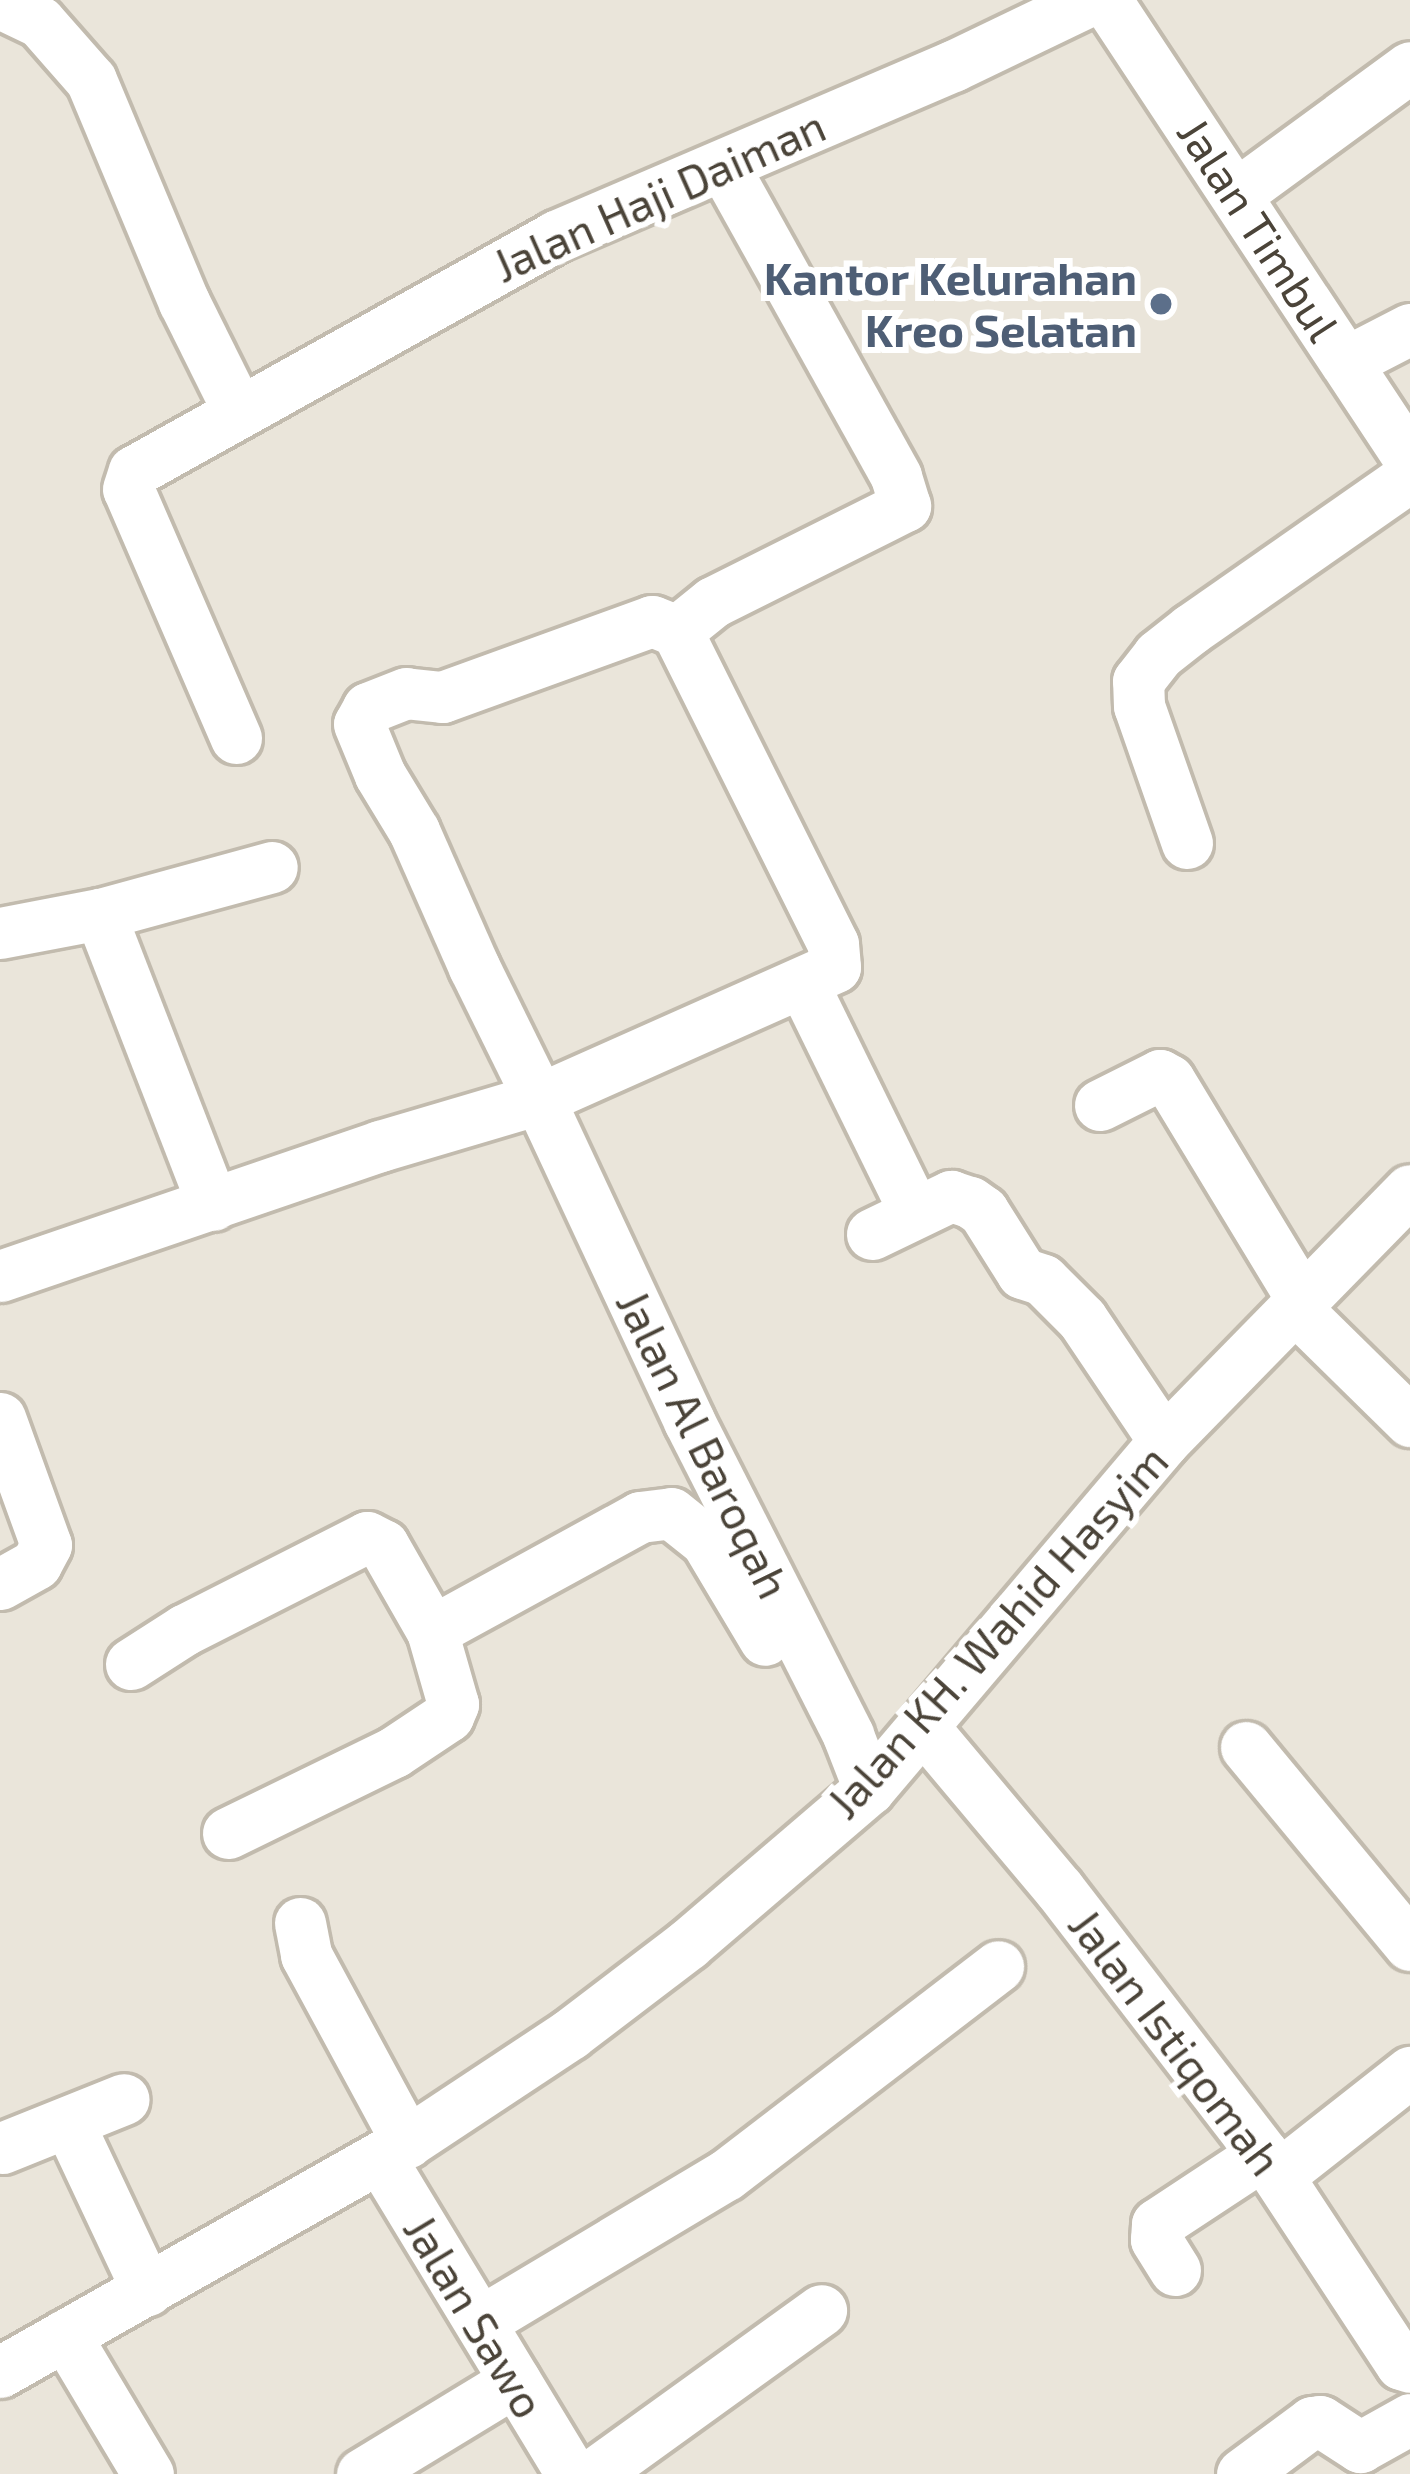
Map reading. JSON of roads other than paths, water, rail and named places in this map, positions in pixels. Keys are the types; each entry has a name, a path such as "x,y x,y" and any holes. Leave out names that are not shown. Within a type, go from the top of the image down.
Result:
{"street":[{"name":"Jalan Haji Daiman","path":"236,738 128,489 141,465 556,236 724,167 1090,0"},
{"name":"Jalan Timbul","path":"1106,0 1238,193 1410,460"},
{"path":"0,4 40,22 91,80 184,302 238,409"},
{"path":"1238,193 1410,67"},
{"path":"0,1276 380,1146 539,1099 835,967 833,944 677,631 713,602 899,514 906,496 724,167"},
{"path":"1346,362 1410,329"},
{"path":"1187,844 1139,706 1138,682 1158,655 1191,629 1410,476"},
{"name":"Jalan Al Baroqah","path":"677,631 652,621 442,698 406,693 368,708 359,724 863,1793"},
{"path":"0,932 100,914 272,867"},
{"path":"100,914 213,1205"},
{"path":"803,984 893,1222 951,1196 983,1211 1022,1274 1043,1280 1082,1318 1164,1442"},
{"path":"1100,1105 1148,1079 1160,1075 1169,1080 1297,1303 1410,1421"},
{"name":"Jalan KH. Wahid Hasyim","path":"0,2372 393,2150 571,2034 672,1957 863,1793 1164,1442 1410,1190"},
{"path":"0,1418 46,1545 36,1564 0,1584"},
{"path":"432,1631 640,1517 671,1513 706,1541 863,1793"},
{"path":"131,1664 184,1630 367,1537 383,1544 432,1631 453,1704 448,1716 394,1752 229,1832"},
{"name":"Jalan Istiqomah","path":"923,1727 1059,1888 1271,2165 1401,2365 1410,2367"},
{"path":"1246,1747 1410,1945"},
{"name":"Jalan Sawo","path":"300,1923 306,1955 393,2150 480,2323 575,2473"},
{"path":"480,2323 725,2175 998,1966"},
{"path":"1175,2270 1156,2239 1156,2224 1271,2165 1410,2072"},
{"path":"2,2149 124,2099"},
{"path":"68,2122 146,2290"},
{"path":"575,2473 821,2310"},
{"path":"65,2335 148,2474"},
{"path":"362,2474 515,2381"},
{"path":"1242,2474 1312,2422 1320,2421 1360,2446 1410,2419"}],"place":[{"name":"Kantor Kelurahan Kreo Selatan","path":"1161,304"}]}
